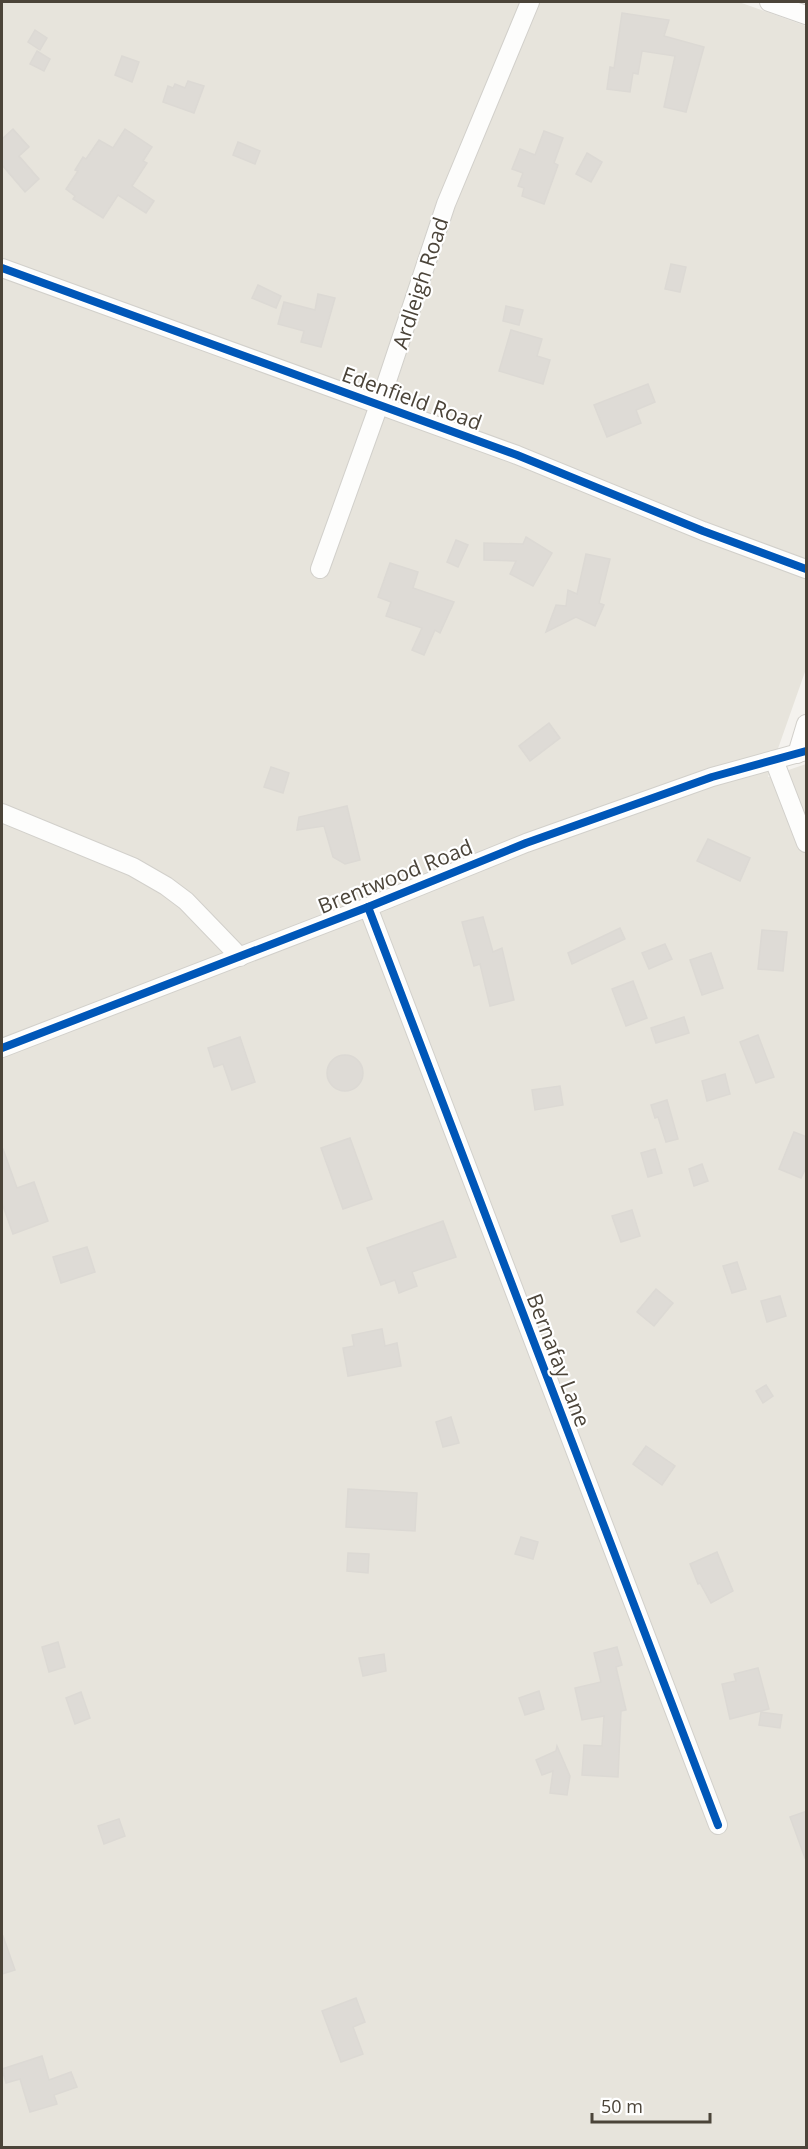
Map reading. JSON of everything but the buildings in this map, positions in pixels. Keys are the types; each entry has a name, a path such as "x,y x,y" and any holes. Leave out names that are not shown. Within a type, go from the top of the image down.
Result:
{"street":[{"name":"Ardleigh Road","path":"320,568 379,405 446,204 530,2"},
{"path":"769,2 807,15"},
{"name":"Edenfield Road","path":"2,268 517,455 702,531 807,569"},
{"path":"802,753 807,724"},
{"name":"Brentwood Road","path":"2,1048 368,907 526,843 712,777 802,753"},
{"path":"774,760 807,843"},
{"path":"2,813 133,867 166,886 186,901 240,957"},
{"name":"Bernafay Lane","path":"368,907 718,1825"}],"shaded area":[{"path":"2,2 739,2 806,26 806,669 768,777 806,764 806,2147 2,2148"}],"cycle path":[{"path":"2,268 517,455 703,531 806,569"},
{"path":"2,1048 368,907 526,843 712,777 806,751"},
{"path":"368,907 718,1825"}]}
